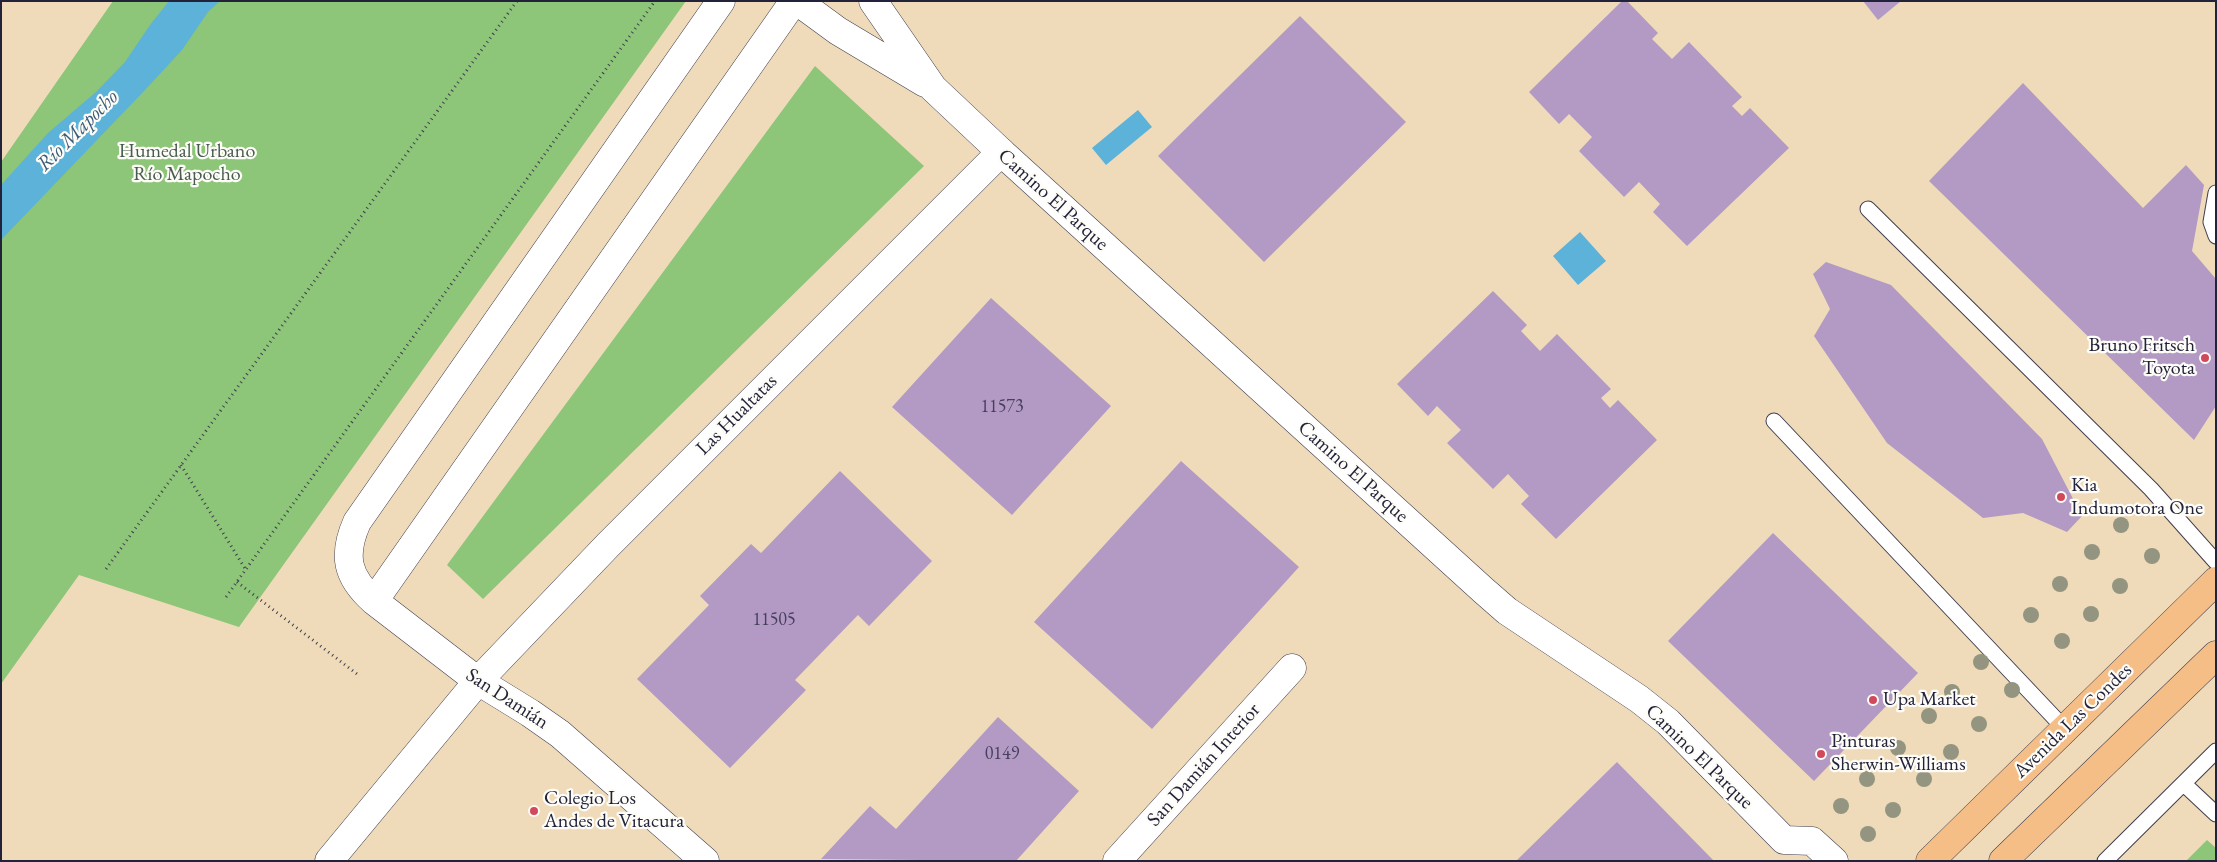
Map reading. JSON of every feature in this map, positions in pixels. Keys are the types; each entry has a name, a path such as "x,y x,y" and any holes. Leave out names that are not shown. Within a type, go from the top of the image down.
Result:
{"main road":[{"name":"Avenida Las Condes","path":"1930,861 2216,581"},
{"path":"2003,861 2216,654"}],"street":[{"name":"San Damián","path":"705,861 560,734 530,712 478,681 374,601 361,589 351,574 348,556 350,538 357,522 721,1"},
{"name":"Camino El Parque","path":"795,1 838,31 933,88"},
{"path":"374,601 795,1"},
{"name":"Camino El Parque","path":"873,1 933,88 1483,590 1507,611 1639,700 1668,722 1784,851 1812,841 1834,861"},
{"name":"Las Hualtatas","path":"329,861 478,681 671,482 1001,152"},
{"name":"San Damián Interior","path":"1117,861 1292,668"}],"lane":[{"path":"2216,193 2211,222 2216,236"},
{"path":"1868,209 2150,489 2216,562"},
{"path":"1774,421 2065,729"},
{"path":"2105,861 2216,751"},
{"path":"2184,784 2216,814"}],"path":[{"path":"106,568 517,1"},
{"path":"226,597 655,1"},
{"path":"181,465 246,570"},
{"path":"237,582 357,674"}],"green space":[{"name":"Humedal Urbano Río Mapocho","path":"113,1 686,1 239,627 79,575 1,684 1,162"},
{"path":"815,66 924,166 483,599 447,565"},
{"path":"2207,840 2216,848 2216,861 2186,861"}],"water":[{"name":"Río Mapocho","path":"169,1 220,1 208,12 182,50 1,240 1,185 48,133 96,92 125,62"},
{"path":"1138,110 1152,127 1106,165 1092,148"},
{"path":"1580,232 1606,261 1578,285 1553,256"}],"building":[{"path":"1622,1 1627,1 1658,33 1652,39 1672,59 1689,42 1742,97 1732,106 1742,116 1750,108 1789,148 1687,246 1653,212 1660,204 1639,182 1624,197 1579,151 1592,137 1569,114 1559,124 1529,92"},
{"path":"1863,1 1901,1 1878,20"},
{"path":"1300,16 1406,122 1264,262 1158,156"},
{"path":"2023,83 2143,208 2186,165 2204,185 2192,251 2216,279 2216,406 2194,440 1929,181"},
{"path":"1826,262 1891,285 2042,439 2082,516 2067,532 2023,513 1983,518 1887,443 1814,336 1830,309 1813,274"},
{"path":"1493,291 1527,325 1521,331 1540,351 1557,334 1611,389 1601,398 1610,408 1618,400 1657,440 1556,539 1521,504 1529,496 1508,474 1493,489 1447,443 1461,430 1437,406 1428,416 1397,384"},
{"path":"991,298 1111,406 1012,515 892,407"},
{"path":"1181,461 1299,567 1152,729 1034,622"},
{"path":"840,471 932,561 869,626 858,615 795,680 806,690 730,768 637,679 709,605 700,596 751,544 761,553"},
{"path":"1773,533 1918,673 1814,781 1668,641"},
{"path":"998,717 1079,791 1016,861 821,859 870,806 896,829"},
{"path":"1617,762 1714,861 1516,861"}],"place":[{"name":"Bruno Fritsch Toyota","path":"2205,358"},
{"name":"Kia Indumotora One","path":"2061,497"},
{"name":"Upa Market","path":"1873,700"},
{"name":"Pinturas Sherwin-Williams","path":"1821,754"},
{"name":"Colegio Los Andes de Vitacura","path":"534,811"}]}
